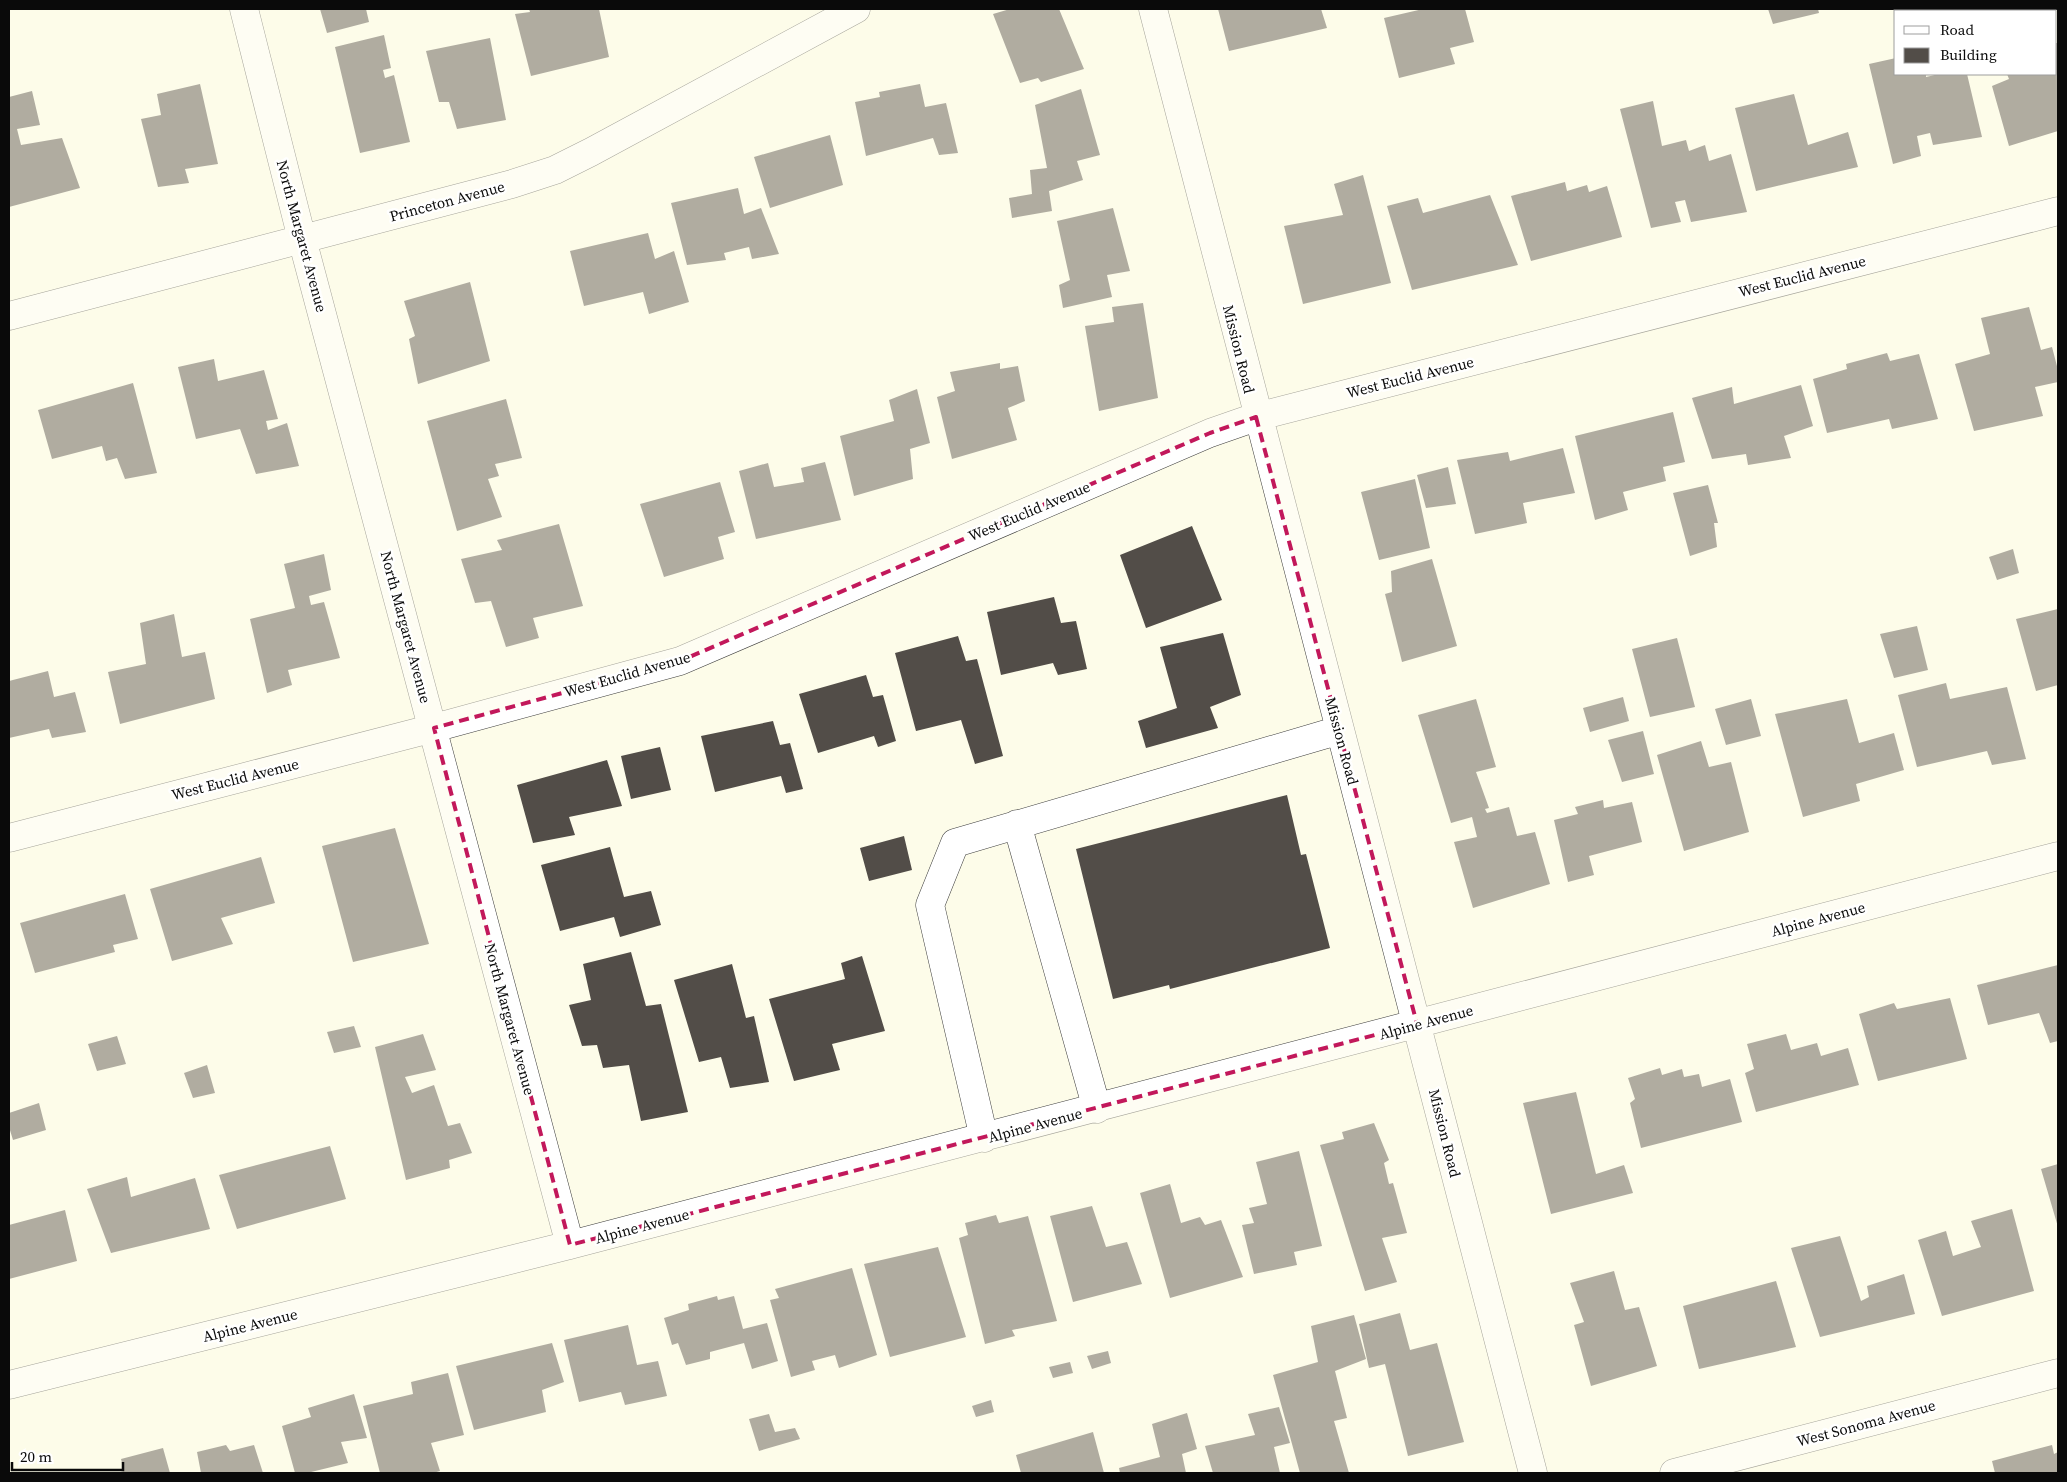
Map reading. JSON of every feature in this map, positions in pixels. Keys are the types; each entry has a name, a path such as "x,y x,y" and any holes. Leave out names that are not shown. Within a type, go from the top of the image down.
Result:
{"street":[{"name":"North Margaret Avenue","path":"244,9 302,239 434,728 570,1245"},
{"name":"Princeton Avenue","path":"9,316 512,184 555,170 856,9"},
{"name":"Mission Road","path":"1153,9 1256,417 1340,730 1533,1473"},
{"name":"West Euclid Avenue","path":"9,838 434,728 680,661 1210,433 1256,417 2058,211"},
{"path":"984,1138 930,905 955,843 1340,730"},
{"path":"1017,824 1097,1109"},
{"name":"Alpine Avenue","path":"9,1385 570,1245 1097,1109 2058,856"},
{"name":"West Sonoma Avenue","path":"1674,1473 2058,1372"}],"highlighted area":[{"path":"1256,417 1417,1024 570,1245 434,728 680,661 1210,433"}],"building":[{"path":"320,9 366,9 369,22 327,33"},
{"path":"529,9 599,9 609,57 531,76 515,14 530,12"},
{"path":"1010,9 1059,9 1084,69 1041,82 1038,78 1020,83 993,14"},
{"path":"1218,9 1321,9 1327,28 1229,51"},
{"path":"1423,9 1465,9 1474,42 1450,48 1455,64 1399,78 1384,18"},
{"path":"1768,9 1818,9 1819,13 1773,24"},
{"path":"2013,9 2014,10 1969,10"},
{"path":"384,35 391,68 383,70 385,78 394,75 410,142 360,153 335,47"},
{"path":"490,38 506,120 457,129 449,102 439,102 426,51"},
{"path":"2058,43 2058,131 2009,146 1992,86 2009,79 2007,75 2057,75"},
{"path":"1894,58 1894,75 1926,75 1926,77 1935,75 1967,75 1982,137 1933,145 1930,133 1917,136 1921,156 1893,164 1869,64"},
{"path":"200,84 218,164 185,169 189,183 158,187 141,119 161,115 157,94"},
{"path":"920,84 925,107 946,103 958,153 939,155 933,138 866,156 855,102 880,97 879,92"},
{"path":"1081,89 1100,155 1077,161 1083,180 1049,191 1052,211 1012,218 1009,198 1032,194 1030,170 1047,168 1035,105"},
{"path":"32,91 40,125 17,129 21,145 62,138 80,188 9,207 9,97"},
{"path":"1794,94 1808,145 1848,132 1858,167 1756,191 1735,108"},
{"path":"1653,101 1662,146 1686,140 1689,151 1705,145 1709,161 1731,154 1747,212 1691,222 1685,200 1675,202 1681,222 1651,228 1620,109"},
{"path":"830,135 843,185 770,208 754,157"},
{"path":"1363,175 1391,283 1303,304 1284,226 1343,215 1334,184"},
{"path":"1565,182 1567,191 1587,185 1589,192 1607,186 1622,237 1531,261 1511,196"},
{"path":"738,188 744,214 761,208 779,254 752,259 749,247 724,253 726,260 687,265 671,203"},
{"path":"1490,195 1518,265 1412,290 1387,206 1418,198 1423,213"},
{"path":"1113,208 1130,271 1107,275 1112,297 1063,308 1059,285 1070,280 1057,221"},
{"path":"648,233 655,259 674,251 689,302 649,314 643,292 584,306 570,251"},
{"path":"470,282 490,361 418,384 409,339 415,336 404,301"},
{"path":"1143,303 1158,398 1099,411 1085,326 1114,322 1112,307"},
{"path":"2029,307 2041,350 2052,347 2058,370 2058,382 2035,387 2043,416 1974,431 1955,364 1990,354 1981,318"},
{"path":"1887,353 1890,361 1919,354 1938,419 1892,429 1889,419 1827,433 1813,379 1847,369 1846,364"},
{"path":"214,359 218,381 264,370 278,419 266,421 268,430 287,423 299,466 256,474 240,429 196,439 178,367"},
{"path":"1000,363 1000,369 1018,366 1025,401 1008,408 1017,440 952,459 937,397 955,391 950,372"},
{"path":"133,383 157,473 125,479 117,458 106,461 102,446 52,459 38,410"},
{"path":"1801,385 1813,426 1784,436 1791,458 1748,465 1746,454 1712,459 1692,398 1732,387 1734,404"},
{"path":"917,389 930,443 910,449 913,479 854,496 840,436 894,421 889,400"},
{"path":"506,399 522,458 495,464 499,476 488,479 502,517 457,531 427,421"},
{"path":"1673,412 1685,462 1663,467 1666,481 1623,492 1628,510 1595,520 1575,436"},
{"path":"1563,448 1575,493 1523,503 1527,523 1475,534 1457,460 1508,452 1510,461"},
{"path":"825,462 841,520 756,539 739,471 768,463 774,487 804,482 801,468"},
{"path":"1448,467 1456,504 1426,508 1417,475"},
{"path":"1415,479 1430,548 1379,560 1361,492"},
{"path":"720,482 735,532 718,537 724,559 664,577 640,504"},
{"path":"1708,485 1718,523 1714,523 1717,547 1690,556 1673,493"},
{"path":"559,524 583,606 533,618 539,638 506,647 491,601 475,603 461,559 502,550 497,540"},
{"path":"1192,526 1222,600 1146,628 1120,555"},
{"path":"2013,549 2019,573 1997,580 1989,557"},
{"path":"324,554 331,590 309,596 311,605 324,602 340,658 288,670 292,685 267,693 250,619 295,608 284,564"},
{"path":"1432,559 1457,646 1402,662 1385,594 1392,592 1391,571"},
{"path":"1054,597 1061,623 1076,621 1087,669 1058,675 1053,663 1001,675 987,612"},
{"path":"2058,609 2058,685 2036,691 2016,619"},
{"path":"174,614 182,657 205,652 215,699 120,724 108,672 146,664 140,623"},
{"path":"1917,626 1928,670 1894,678 1880,634"},
{"path":"1223,633 1241,695 1210,707 1218,728 1146,748 1138,721 1177,708 1160,647"},
{"path":"958,636 966,661 977,659 1003,756 975,764 961,720 916,731 895,653"},
{"path":"1677,638 1695,707 1650,717 1632,649"},
{"path":"48,671 54,697 75,692 86,732 52,738 49,729 9,738 9,681"},
{"path":"866,675 873,697 883,695 896,741 878,747 874,736 818,753 799,694"},
{"path":"1946,683 1950,699 2007,687 2026,759 1992,765 1987,751 1917,767 1898,695"},
{"path":"1623,697 1629,721 1590,732 1583,708"},
{"path":"1476,699 1496,767 1476,772 1489,808 1485,809 1487,813 1509,807 1517,836 1535,832 1550,884 1473,908 1454,842 1477,837 1472,817 1451,823 1418,715"},
{"path":"1751,699 1761,736 1726,745 1715,709"},
{"path":"1847,699 1859,743 1894,733 1904,770 1856,784 1860,801 1803,817 1775,714"},
{"path":"773,721 780,745 790,743 803,789 786,793 781,776 715,792 701,736"},
{"path":"1643,731 1654,774 1622,782 1608,740"},
{"path":"1701,741 1709,767 1731,762 1749,832 1684,851 1657,755"},
{"path":"660,747 671,790 631,799 621,756"},
{"path":"607,760 622,806 569,817 575,835 533,843 517,785"},
{"path":"1287,795 1301,855 1306,854 1330,948 1170,989 1169,985 1113,999 1076,849"},
{"path":"1603,800 1604,808 1632,802 1642,842 1589,856 1594,875 1568,882 1554,820 1578,814 1575,807"},
{"path":"395,828 429,944 353,962 322,846"},
{"path":"904,836 912,870 869,881 860,848"},
{"path":"610,847 624,897 651,891 661,925 620,937 614,917 560,931 541,865"},
{"path":"261,857 275,903 221,918 233,944 172,961 150,889"},
{"path":"125,894 138,939 113,945 115,952 35,973 20,923"},
{"path":"631,952 646,1006 661,1004 688,1112 641,1121 629,1065 603,1068 597,1045 582,1046 569,1005 591,1000 583,964"},
{"path":"862,956 885,1031 832,1044 840,1070 794,1081 769,999 845,979 841,963"},
{"path":"732,964 746,1018 754,1016 769,1082 730,1088 721,1057 699,1062 674,980"},
{"path":"2058,965 2058,1041 2050,1043 2039,1013 1988,1025 1977,985"},
{"path":"1950,998 1967,1059 1878,1081 1859,1014 1894,1003 1897,1009"},
{"path":"354,1026 361,1047 334,1053 327,1032"},
{"path":"423,1034 436,1070 405,1077 412,1093 434,1085 448,1126 460,1123 472,1153 449,1160 450,1168 406,1180 375,1047"},
{"path":"1786,1034 1791,1050 1817,1043 1821,1056 1848,1048 1859,1085 1756,1112 1745,1073 1754,1069 1747,1044"},
{"path":"117,1036 126,1064 97,1071 88,1044"},
{"path":"207,1065 215,1093 193,1098 184,1073"},
{"path":"1660,1068 1662,1075 1682,1069 1684,1077 1699,1074 1702,1087 1730,1079 1742,1122 1641,1148 1630,1103 1635,1099 1628,1078"},
{"path":"1576,1092 1596,1174 1624,1165 1633,1193 1551,1214 1523,1103"},
{"path":"39,1103 46,1130 13,1140 9,1127 9,1113"},
{"path":"1374,1123 1389,1160 1384,1163 1389,1184 1393,1183 1407,1233 1382,1238 1397,1282 1365,1291 1320,1145 1344,1139 1342,1132"},
{"path":"330,1146 346,1199 237,1229 219,1175"},
{"path":"1299,1151 1322,1246 1294,1252 1297,1265 1254,1274 1242,1225 1254,1223 1249,1208 1267,1204 1256,1162"},
{"path":"2058,1164 2058,1227 2041,1169"},
{"path":"127,1177 131,1197 195,1178 210,1229 111,1253 87,1189"},
{"path":"1170,1184 1181,1223 1200,1217 1205,1225 1221,1220 1243,1277 1170,1298 1140,1193"},
{"path":"1092,1206 1106,1247 1127,1242 1142,1284 1073,1302 1050,1216"},
{"path":"2012,1209 2034,1291 1942,1316 1918,1240 1946,1231 1953,1256 1981,1247 1971,1221"},
{"path":"65,1210 77,1261 9,1279 9,1225"},
{"path":"996,1215 999,1223 1028,1216 1057,1321 1012,1330 1015,1336 985,1344 959,1238 968,1235 965,1223"},
{"path":"1840,1236 1861,1301 1869,1297 1867,1286 1904,1274 1915,1314 1820,1337 1791,1248"},
{"path":"938,1247 966,1337 890,1357 864,1264"},
{"path":"852,1268 877,1355 839,1368 835,1355 812,1361 815,1370 791,1377 770,1300 779,1298 775,1289"},
{"path":"1614,1271 1625,1310 1639,1307 1657,1366 1591,1386 1574,1325 1584,1322 1570,1283"},
{"path":"1776,1281 1796,1347 1699,1369 1683,1306"},
{"path":"717,1296 718,1300 734,1296 743,1329 767,1323 778,1361 752,1369 744,1343 710,1352 710,1359 686,1365 678,1343 672,1345 664,1318 689,1310 688,1304"},
{"path":"1400,1313 1410,1350 1437,1343 1464,1442 1408,1456 1385,1364 1369,1368 1359,1324"},
{"path":"1354,1315 1366,1359 1335,1371 1347,1418 1334,1421 1349,1473 1300,1473 1273,1375 1318,1362 1311,1326"},
{"path":"628,1325 637,1365 658,1361 667,1396 625,1405 621,1392 579,1402 564,1340"},
{"path":"552,1343 564,1382 542,1390 546,1412 474,1430 456,1366"},
{"path":"1108,1351 1111,1363 1092,1369 1087,1356"},
{"path":"1070,1362 1073,1373 1053,1378 1049,1367"},
{"path":"448,1373 464,1435 431,1443 440,1471 433,1473 380,1473 363,1406 413,1394 411,1382"},
{"path":"354,1394 367,1438 341,1442 348,1463 307,1473 295,1473 282,1426 311,1417 308,1408"},
{"path":"991,1400 994,1412 976,1417 972,1406"},
{"path":"1279,1407 1290,1443 1274,1447 1280,1473 1213,1473 1205,1446 1255,1435 1248,1414"},
{"path":"1187,1413 1197,1449 1182,1454 1186,1473 1120,1473 1119,1468 1160,1457 1152,1424"},
{"path":"769,1414 775,1432 795,1428 800,1439 759,1451 749,1419"},
{"path":"1093,1432 1104,1473 1021,1473 1016,1455"},
{"path":"226,1445 230,1451 254,1445 263,1473 201,1473 197,1452"},
{"path":"2052,1445 2054,1454 2058,1452 2058,1473 1995,1473 1992,1461"},
{"path":"163,1448 170,1473 117,1473 124,1471 121,1459"}]}
